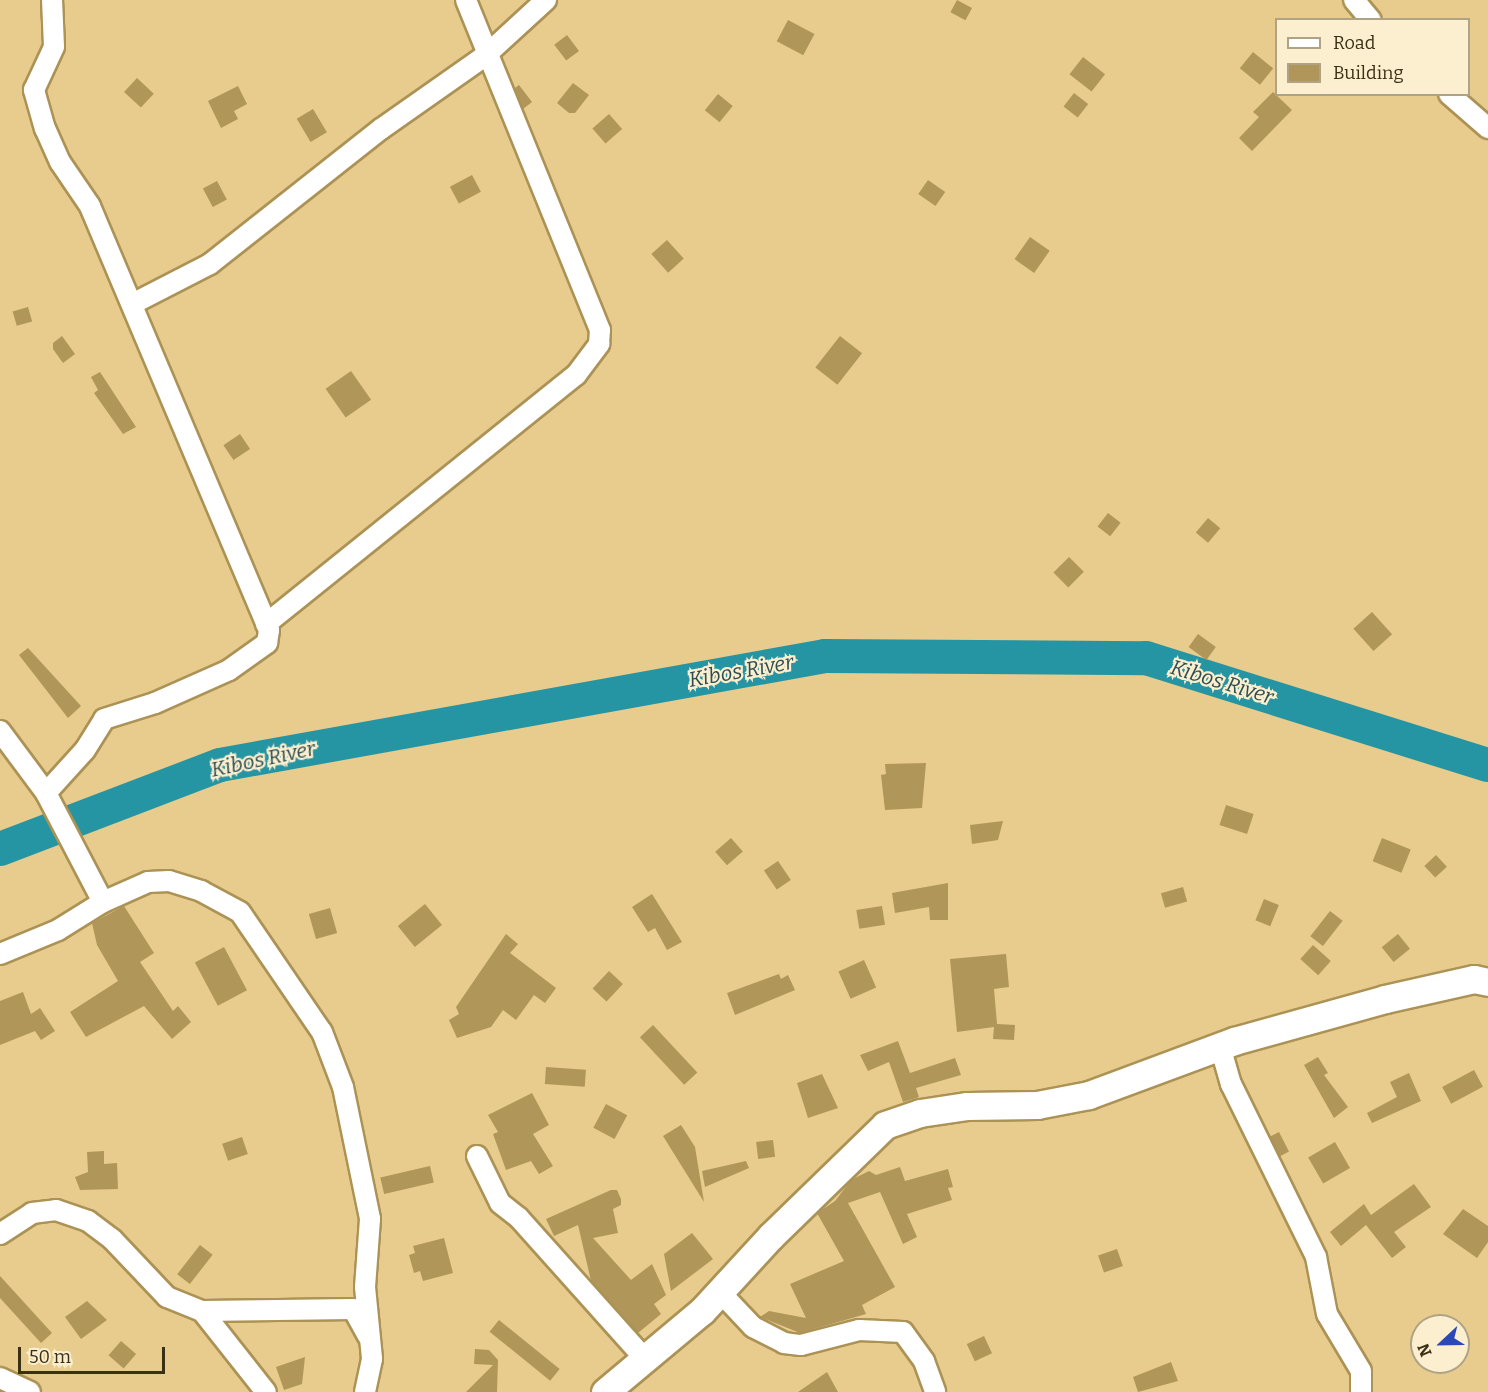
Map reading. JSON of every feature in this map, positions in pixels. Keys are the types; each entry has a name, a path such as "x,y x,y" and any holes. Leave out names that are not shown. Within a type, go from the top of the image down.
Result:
{"main road":[{"path":"605,1392 720,1292 885,1125 920,1113 967,1106 1037,1105 1089,1095 1220,1046 1385,999 1473,979 1487,984"}],"street":[{"path":"50,800 104,718 155,703 229,670 267,643 266,624 134,303 90,206 60,162 39,109 34,90 54,47 52,0"},
{"path":"266,624 576,375 599,344 600,330 485,56 466,0"},
{"path":"134,303 210,264 381,129 485,56 546,0"},
{"path":"1354,0 1369,18"},
{"path":"1451,96 1488,129"},
{"path":"0,731 50,800 92,876 103,902"},
{"path":"0,954 58,930 103,902 147,882 169,881 201,891 240,912 322,1032 343,1087 370,1219 365,1287 373,1343 365,1392"},
{"path":"1220,1046 1231,1084 1316,1257 1327,1314 1361,1371 1361,1392"},
{"path":"477,1156 500,1203 519,1218 645,1359"},
{"path":"0,1234 32,1213 56,1210 88,1221 112,1239 167,1297 202,1311 353,1309 373,1343"},
{"path":"720,1292 753,1327 784,1343 801,1346 859,1330 903,1332 924,1361 935,1392"},
{"path":"202,1311 266,1392"},
{"path":"0,1378 30,1392"}],"building":[{"path":"957,0 972,8 965,20 950,12"},
{"path":"788,20 814,34 803,55 777,41"},
{"path":"567,35 579,51 566,61 554,45"},
{"path":"1253,52 1273,68 1260,85 1240,68"},
{"path":"1083,57 1105,74 1092,92 1069,74"},
{"path":"137,78 154,94 141,108 124,92"},
{"path":"573,83 589,95 575,113 569,113 557,103"},
{"path":"519,85 532,102 523,109 515,88"},
{"path":"238,86 247,104 234,111 238,119 221,128 208,101"},
{"path":"1273,92 1292,110 1252,151 1239,138 1259,117 1253,112"},
{"path":"1074,93 1088,104 1078,117 1064,106"},
{"path":"718,94 733,106 720,122 705,110"},
{"path":"313,109 327,132 311,142 297,119"},
{"path":"609,114 622,129 606,144 592,128"},
{"path":"472,175 481,192 459,204 450,187"},
{"path":"928,180 945,192 935,206 918,194"},
{"path":"217,181 227,200 213,207 203,189"},
{"path":"1030,237 1050,251 1034,273 1015,259"},
{"path":"667,240 684,259 668,273 651,254"},
{"path":"28,307 32,321 17,326 13,311"},
{"path":"62,336 75,354 63,363 53,349 53,343"},
{"path":"840,336 862,353 837,385 815,368"},
{"path":"351,371 371,400 346,417 326,389"},
{"path":"100,372 136,427 123,434 94,393 98,390 91,377"},
{"path":"240,434 250,449 233,460 223,445"},
{"path":"1108,513 1121,523 1110,536 1098,526"},
{"path":"1208,518 1220,528 1208,543 1196,533"},
{"path":"1069,557 1084,572 1068,587 1053,573"},
{"path":"1372,612 1392,634 1373,651 1353,629"},
{"path":"1198,634 1216,647 1206,660 1189,647"},
{"path":"28,648 81,706 68,718 19,655"},
{"path":"926,763 922,808 885,810 881,775 886,774 885,764"},
{"path":"1226,805 1254,814 1247,834 1220,825"},
{"path":"1003,821 998,840 972,844 970,825"},
{"path":"731,838 743,852 727,865 715,852"},
{"path":"1382,838 1411,850 1401,873 1373,861"},
{"path":"1436,855 1447,867 1435,878 1424,866"},
{"path":"778,861 791,880 777,890 764,871"},
{"path":"948,883 948,920 930,920 929,907 895,913 892,893"},
{"path":"1183,887 1187,901 1165,908 1161,893"},
{"path":"652,894 682,942 667,950 655,928 648,932 632,907"},
{"path":"1264,899 1279,905 1270,926 1255,920"},
{"path":"425,904 442,925 415,947 398,926"},
{"path":"124,906 154,953 140,962 173,1011 178,1006 191,1022 172,1039 144,1006 86,1037 70,1012 118,981 97,945 92,923"},
{"path":"882,906 885,925 859,929 856,910"},
{"path":"330,908 337,933 316,939 309,914"},
{"path":"1330,911 1343,921 1323,946 1310,936"},
{"path":"506,934 518,944 510,953 556,988 545,1003 534,995 516,1020 503,1010 491,1027 457,1038 449,1020 459,1014 456,1007"},
{"path":"1398,934 1410,949 1394,962 1382,947"},
{"path":"1313,945 1331,961 1318,975 1300,959"},
{"path":"224,947 247,990 218,1006 195,962"},
{"path":"1006,954 1009,987 994,989 997,1024 1015,1025 1014,1040 993,1039 994,1027 957,1032 950,959"},
{"path":"864,960 876,987 851,999 838,971"},
{"path":"609,971 623,984 607,1002 593,989"},
{"path":"779,974 781,979 788,975 795,990 735,1015 727,993"},
{"path":"23,992 31,1014 40,1008 55,1031 41,1040 35,1031 0,1045 0,1001"},
{"path":"653,1025 697,1073 684,1085 640,1037"},
{"path":"898,1041 910,1073 955,1058 961,1075 916,1088 919,1097 903,1102 889,1062 868,1071 860,1055"},
{"path":"1318,1057 1328,1073 1324,1075 1348,1107 1334,1118 1304,1065"},
{"path":"546,1067 586,1070 585,1087 545,1084"},
{"path":"1474,1070 1483,1087 1451,1104 1442,1087"},
{"path":"1409,1073 1421,1101 1372,1123 1367,1113 1397,1097 1390,1082"},
{"path":"822,1074 838,1108 808,1118 797,1083"},
{"path":"532,1093 549,1125 533,1134 553,1166 539,1174 531,1161 506,1170 493,1134 498,1132 488,1115"},
{"path":"606,1104 627,1115 615,1139 593,1128"},
{"path":"681,1125 695,1147 704,1202 663,1136"},
{"path":"1279,1132 1289,1152 1280,1156 1270,1137"},
{"path":"242,1137 248,1154 228,1161 222,1144"},
{"path":"773,1140 775,1157 758,1159 756,1142"},
{"path":"1335,1142 1350,1168 1323,1183 1308,1158"},
{"path":"104,1151 104,1164 117,1163 118,1189 80,1190 75,1177 88,1172 87,1152"},
{"path":"746,1161 749,1168 705,1187 702,1171"},
{"path":"430,1166 434,1183 384,1194 380,1177"},
{"path":"900,1167 905,1181 948,1169 953,1187 948,1188 952,1200 907,1214 917,1237 903,1244 880,1192 848,1203 895,1287 862,1305 866,1314 800,1333 760,1317 769,1311 806,1318 790,1284 844,1261 817,1213 835,1201 851,1180 869,1171 876,1175"},
{"path":"1414,1184 1431,1207 1394,1232 1406,1247 1392,1258 1366,1225 1341,1246 1330,1232 1364,1204 1371,1215"},
{"path":"611,1190 617,1190 621,1199 621,1205 613,1209 618,1233 593,1238 631,1280 652,1264 666,1295 654,1304 661,1314 638,1333 591,1281 578,1225 554,1236 546,1219"},
{"path":"1463,1209 1488,1226 1488,1242 1477,1258 1443,1234"},
{"path":"692,1233 713,1259 671,1291 664,1254"},
{"path":"444,1238 453,1273 423,1281 420,1271 414,1273 409,1255 415,1253 413,1246"},
{"path":"200,1245 213,1255 190,1284 177,1274"},
{"path":"1117,1249 1123,1266 1104,1273 1098,1256"},
{"path":"0,1276 52,1333 41,1343 0,1298"},
{"path":"87,1301 107,1320 81,1339 65,1317"},
{"path":"499,1320 560,1369 550,1381 490,1332"},
{"path":"984,1336 992,1353 975,1361 967,1344"},
{"path":"121,1341 136,1354 124,1368 109,1355"},
{"path":"475,1349 489,1350 498,1360 497,1392 466,1392 493,1365 474,1364"},
{"path":"305,1357 302,1384 284,1390 276,1367"},
{"path":"1171,1362 1178,1381 1138,1392 1133,1377"},
{"path":"827,1372 838,1392 798,1392"}],"waterway":[{"name":"Kibos River","path":"0,849 220,765 825,656 1146,658 1488,765"}]}
